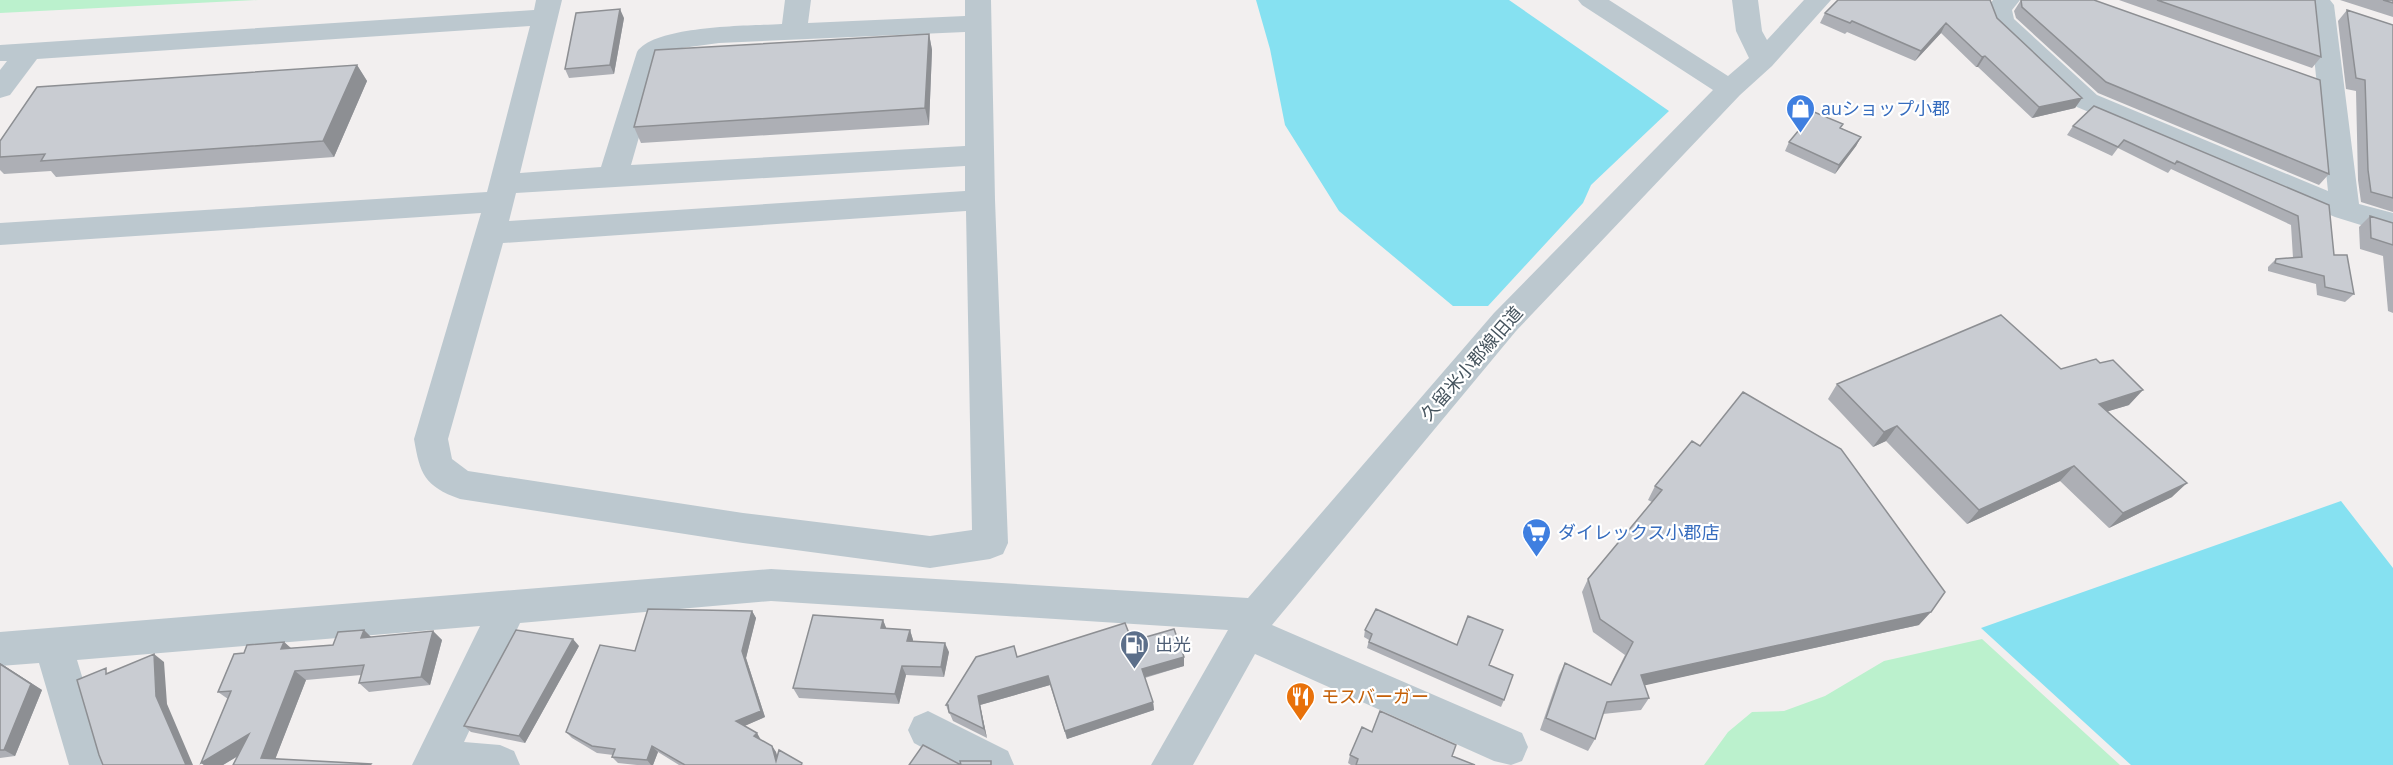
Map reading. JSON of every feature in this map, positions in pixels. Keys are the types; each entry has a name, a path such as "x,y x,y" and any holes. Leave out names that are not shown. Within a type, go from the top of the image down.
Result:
{"street":[{"path":"794,32 798,0"},
{"path":"1591,0 1730,89"},
{"path":"1745,0 1749,31 1763,60"},
{"name":"久留米小郡線旧道","path":"1171,765 1252,623 1505,322 1730,89 1763,60 1818,0"},
{"path":"2007,0 1999,9 2002,22 2086,101 2345,210 2393,224"},
{"path":"2324,5 2319,82 2345,210"},
{"path":"0,53 546,9 502,192 431,439 436,467 460,484 743,528 930,552 990,543 980,200 978,11 794,32 683,39 660,45 650,52 613,176"},
{"path":"0,88 28,51"},
{"path":"0,234 502,192 613,176 980,155"},
{"path":"491,233 980,200"},
{"path":"0,649 771,585 1252,623 1508,747"},
{"path":"500,765 433,762 508,608"},
{"path":"52,645 89,765"},
{"path":"928,730 994,765"}],"green space":[{"path":"0,0 258,0 0,13"},
{"path":"1982,639 2120,765 1704,765 1728,732 1752,712 1784,711 1825,696 1884,661"}],"water":[{"path":"1256,0 1509,0 1669,111 1591,185 1583,203 1488,306 1453,306 1339,211 1285,125 1270,49"},
{"path":"2341,501 2393,568 2393,765 2131,765 1981,628"}],"building":[{"path":"1838,0 1990,0 1997,18 2082,98 2039,107 1946,23 1921,51 1852,21 1850,23 1825,13"},
{"path":"2021,0 2094,0 2320,80 2329,174 2106,82 2022,7"},
{"path":"2157,0 2315,0 2321,57"},
{"path":"620,9 610,65 565,69 576,13"},
{"path":"2347,10 2393,25 2393,198 2371,192 2368,170 2365,80 2356,78"},
{"path":"929,34 925,108 634,127 655,50"},
{"path":"357,65 323,141 41,161 45,154 0,157 0,141 37,87"},
{"path":"2094,106 2329,205 2334,255 2347,255 2354,294 2325,287 2324,276 2275,263 2276,259 2302,257 2298,216 2177,161 2175,164 2124,140 2118,147 2073,126"},
{"path":"1814,112 1843,124 1840,128 1861,137 1839,165 1789,142"},
{"path":"2370,216 2393,223 2393,245 2371,238"},
{"path":"2001,315 2061,369 2096,359 2100,363 2113,360 2143,390 2099,404 2187,483 2123,513 2074,466 1979,510 1897,426 1884,432 1837,384"},
{"path":"1743,392 1841,449 1945,592 1931,612 1641,675 1649,698 1607,702 1595,739 1546,718 1565,663 1611,685 1633,642 1600,619 1588,579 1662,490 1655,486 1692,441 1700,446"},
{"path":"648,609 752,611 742,651 761,711 736,721 757,733 754,736 772,746 776,761 779,750 802,763 801,765 685,765 652,746 647,760 612,757 615,749 592,746 566,732 600,645 635,651"},
{"path":"1376,609 1457,645 1468,616 1503,630 1489,665 1513,675 1504,700 1369,642 1372,634 1365,630"},
{"path":"813,615 883,620 881,628 910,630 907,641 945,643 941,667 902,666 895,694 793,688"},
{"path":"1125,623 1132,641 1174,629 1184,657 1142,669 1153,702 1065,731 1048,676 978,696 984,729 949,712 948,705 946,705 976,657 1014,646 1017,657"},
{"path":"364,630 361,638 433,631 421,677 359,683 364,665 295,671 261,758 370,765 233,765 249,734 201,763 231,691 218,692 234,654 244,653 247,645 284,642 281,649 333,645 338,632"},
{"path":"516,630 573,639 519,736 464,726"},
{"path":"154,654 156,696 186,765 103,765 77,680 106,668 106,674"},
{"path":"0,664 31,684 4,750 0,750"},
{"path":"1380,711 1456,745 1452,756 1475,765 1356,765 1358,759 1350,755 1362,727 1372,732"},
{"path":"923,745 961,765 909,765"},
{"path":"960,761 991,761 991,765 961,765"}],"place":[{"name":"auショップ小郡","path":"1800,134"},
{"name":"ダイレックス小郡店","path":"1537,558"},
{"name":"出光","path":"1134,670"},
{"name":"モスバーガー","path":"1300,722"}]}
